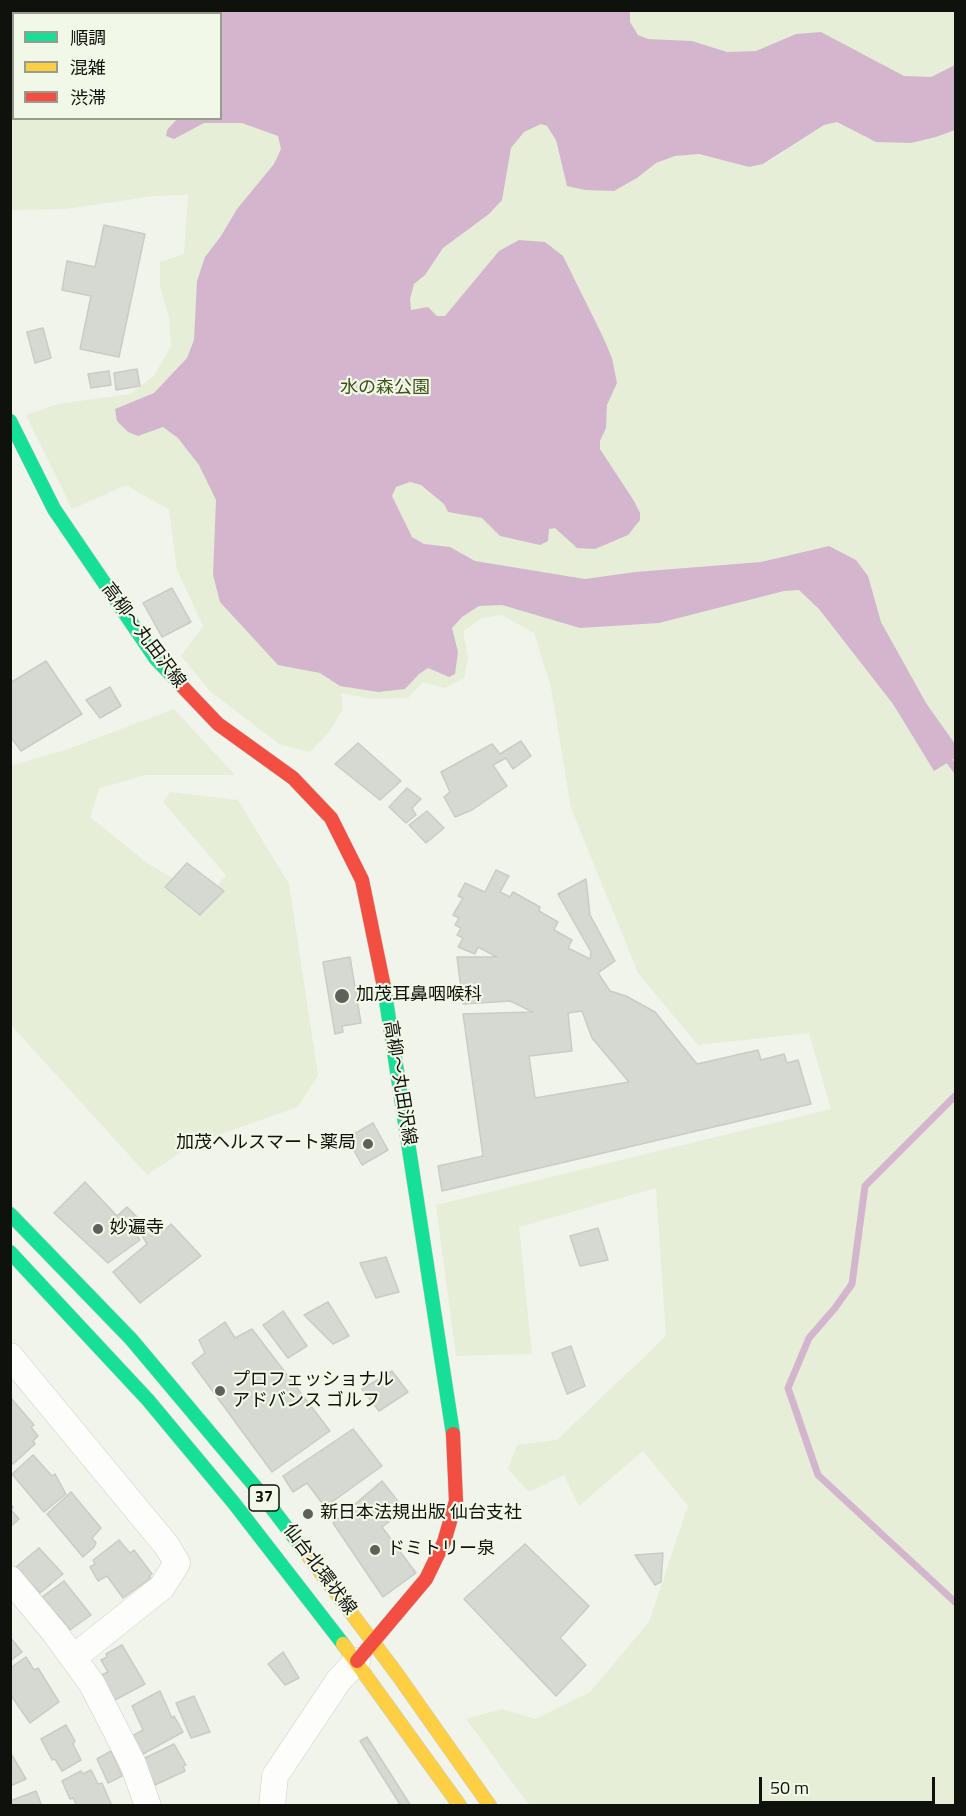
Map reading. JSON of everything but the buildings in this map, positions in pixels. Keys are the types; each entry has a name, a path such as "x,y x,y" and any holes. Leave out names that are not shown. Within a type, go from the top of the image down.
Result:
{"main road":[{"name":"高柳～丸田沢線","path":"10,421 54,509 156,659 218,724 293,778 331,818 362,880 379,952 440,1344 453,1432 456,1501 444,1542 426,1579 365,1652"},
{"name":"仙台北環状線","path":"10,1214 80,1284 199,1418 258,1490 365,1652 460,1806"},
{"name":"仙台北環状線","path":"10,1252 148,1400 233,1502 365,1652 490,1806"}],"street":[{"path":"10,1356 167,1546 177,1563 162,1587 73,1658"},
{"path":"10,1579 92,1684 133,1764 148,1806"},
{"path":"272,1806 275,1776 339,1680 365,1652"}],"green space":[{"name":"水の森公園","path":"10,11 955,11 955,114 876,141 911,143 955,130 955,1805 529,1805 466,1719 502,1709 535,1719 590,1692 649,1622 688,1506 643,1451 579,1506 564,1475 529,1492 508,1469 517,1445 557,1440 666,1336 656,1188 519,1227 532,1354 456,1356 436,1205 831,1109 809,1033 698,1045 638,973 571,808 551,687 534,633 502,615 482,618 463,631 468,657 464,678 445,688 423,682 408,698 371,699 341,693 343,709 329,732 310,752 279,744 211,692 181,656 203,626 177,570 169,510 126,485 72,509 26,415 58,404 130,394 154,376 171,346 169,317 160,287 160,262 184,254 188,195 154,196 65,209 11,210","holes":["788,147 782,154 763,164 749,167 699,154 675,156 656,163 618,157","590,313 612,358 606,416"]},
{"path":"174,709 235,775 146,775 100,788 90,817 147,863 207,899 226,875 163,802 170,792 238,800 289,884 318,1075 298,1107 195,1143 147,1175 11,1025 10,766 68,749"}],"shaded area":[{"path":"630,11 630,22 638,35 648,39 692,41 727,52 756,51 796,34 821,32 904,76 931,77 955,65 955,130 911,143 876,142 837,122 824,125 763,164 749,167 699,154 675,156 656,163 637,178 614,191 585,190 567,186 556,140 547,126 541,124 524,132 511,148 502,200 489,214 443,248 425,275 414,284 410,299 411,310 428,307 437,316 445,316 499,251 519,240 545,242 563,256 612,358 617,383 607,405 606,428 600,441 600,449 634,501 640,513 640,520 628,535 595,549 577,548 555,528 549,529 548,541 540,545 500,536 482,518 448,512 444,504 421,485 410,482 396,487 392,496 412,537 424,544 450,547 475,561 585,579 635,572 761,562 829,546 856,560 868,576 881,622 926,703 955,744 955,758 934,771 893,704 819,609 799,590 784,591 659,623 580,628 502,605 479,606 462,617 452,628 458,652 455,674 449,677 428,668 405,689 378,692 340,686 320,673 278,665 220,602 213,575 216,500 199,465 178,438 163,427 138,436 128,432 117,421 115,409 154,393 187,358 194,340 197,281 205,257 237,209 274,164 281,149 278,136 242,123 204,123 174,139 166,136 167,130 176,120 222,120 222,12 97,12"}],"waterway":[{"path":"945,755 956,770"},
{"path":"956,1095 865,1186 852,1284 809,1338 788,1388 818,1475 956,1603"}],"traffic: fast":[{"path":"10,421 54,509 156,659 178,682"},
{"path":"384,987 453,1434"},
{"path":"10,1214 131,1339 258,1490 303,1549"},
{"path":"10,1252 148,1400 233,1502 343,1644"}],"traffic: slow":[{"path":"303,1549 397,1674 490,1806"},
{"path":"343,1644 460,1806"}],"traffic: jam":[{"path":"178,682 218,724 293,778 331,818 362,880 384,987"},
{"path":"357,1661 426,1579 444,1542 456,1501 453,1434"}],"place":[{"name":"加茂耳鼻咽喉科","path":"342,996"},
{"name":"加茂ヘルスマート薬局","path":"368,1144"},
{"name":"妙遍寺","path":"98,1229"},
{"name":"プロフェッショナル アドバンス ゴルフ","path":"220,1391"},
{"name":"新日本法規出版 仙台支社","path":"308,1514"},
{"name":"ドミトリー泉","path":"375,1550"}]}
